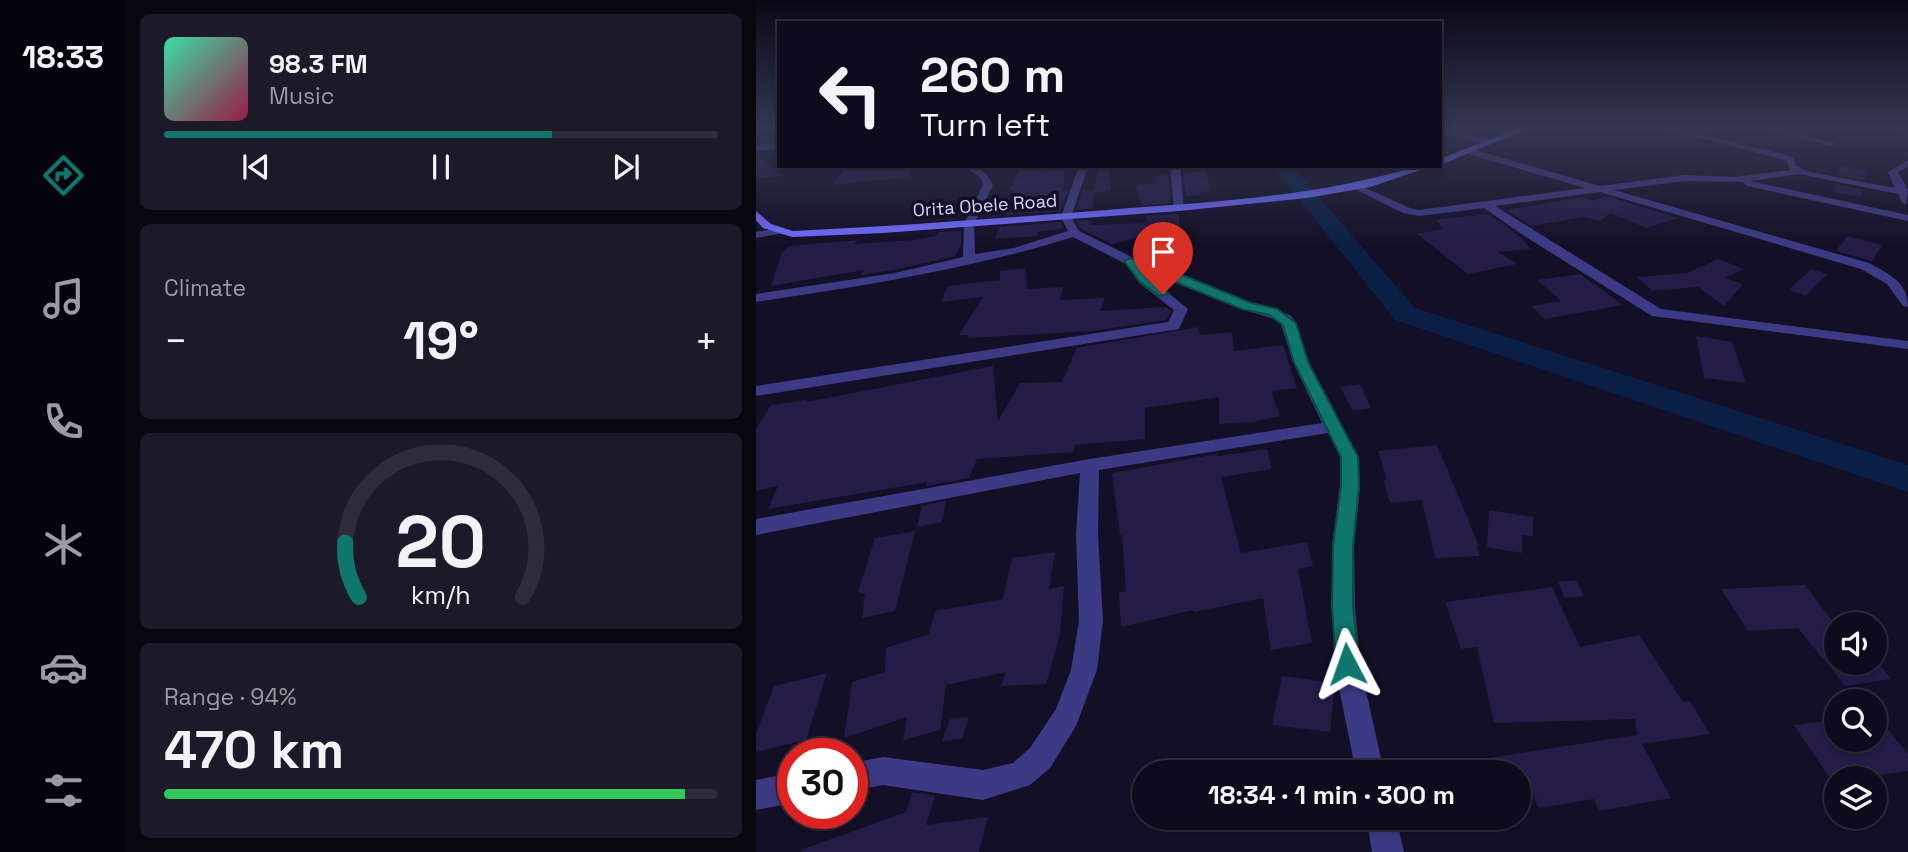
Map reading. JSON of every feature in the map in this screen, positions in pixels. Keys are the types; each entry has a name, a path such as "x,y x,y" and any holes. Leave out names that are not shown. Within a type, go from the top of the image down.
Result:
{"main road":[{"name":"Orita Obele Road","path":"779,231 835,233 1179,208 1307,195 1356,187 1421,168"},
{"path":"756,214 767,226 779,231"}],"street":[{"path":"1523,167 1866,266 1892,281 1908,303"},
{"path":"1792,167 1800,171 1904,193"},
{"path":"1900,167 1894,172 1908,205"},
{"path":"968,258 971,236 968,224 988,185 985,177 970,168"},
{"path":"1083,168 1066,217 1074,233 1130,261 1156,268 1247,306 1285,318 1292,331 1301,362 1349,457 1350,486 1343,546 1343,606 1347,664 1367,760"},
{"path":"1175,168 1179,208"},
{"path":"1734,180 1800,171"},
{"path":"1356,187 1412,212 1488,206 1597,188 1704,177 1734,180 1908,218"},
{"path":"1488,206 1657,313 1908,345"},
{"path":"756,235 779,231"},
{"path":"756,298 873,281 968,258 1016,251 1074,233"},
{"path":"756,391 1174,326 1181,309 1144,280 1130,261"},
{"path":"756,527 1090,466 1333,427"},
{"path":"868,774 883,771 983,785 1020,775 1040,758 1067,717 1084,670 1091,621 1087,535 1090,466"},
{"path":"756,795 777,791"},
{"path":"1384,830 1388,852"}],"building":[{"path":"756,167 772,167 784,176 756,178"},
{"path":"1841,167 1867,170 1865,180 1838,175"},
{"path":"845,168 910,168 910,177 832,185"},
{"path":"1021,168 1040,168 1039,171 1065,169 1063,191 1068,191 1060,211 1003,215 1013,190 1009,191"},
{"path":"1099,168 1108,168 1111,191 1094,193 1093,208 1076,210 1083,190 1094,190"},
{"path":"1206,171 1211,191 1186,196 1183,173"},
{"path":"1168,175 1171,203 1142,205 1135,185 1156,183 1155,176"},
{"path":"1836,184 1863,190 1861,197 1833,192"},
{"path":"1606,196 1678,218 1646,228 1610,213 1600,221 1584,217 1532,226 1506,210 1583,197 1593,201"},
{"path":"1179,214 1179,231 1154,233 1112,244 1081,229 1076,221 1092,220 1091,225 1148,223 1146,216"},
{"path":"1488,214 1518,235 1531,249 1498,252 1517,264 1468,274 1417,234 1444,229 1435,220"},
{"path":"1061,222 1063,228 1038,232 1037,236 995,239 999,227"},
{"path":"961,231 961,245 955,256 894,270 860,275 864,270 771,286 782,252 790,246 858,240 854,244 914,240 936,236 939,232"},
{"path":"1847,236 1882,245 1872,261 1836,251"},
{"path":"1718,259 1744,269 1725,278 1743,284 1724,306 1698,287 1653,291 1637,277 1688,273"},
{"path":"1025,268 1027,289 1063,287 1060,300 1105,298 1100,311 1166,307 1171,311 1166,320 1092,331 967,338 968,335 959,335 983,297 941,302 948,286 1000,280 1000,271"},
{"path":"1811,269 1827,274 1806,296 1789,290"},
{"path":"1580,274 1623,305 1545,319 1531,306 1561,301 1537,280"},
{"path":"1198,327 1200,335 1232,332 1234,351 1283,345 1297,388 1271,391 1280,416 1252,422 1219,424 1219,397 1145,408 1145,439 1075,445 1073,452 977,459 969,478 926,486 927,482 768,509 778,486 756,491 756,429 771,405 807,400 806,402 993,366 998,421 1020,383 1062,382 1077,348"},
{"path":"1696,336 1732,342 1746,383 1704,378"},
{"path":"1360,384 1371,408 1353,411 1340,387"},
{"path":"1437,445 1479,546 1476,545 1480,556 1435,558 1422,500 1390,503 1383,480 1387,480 1378,451"},
{"path":"1267,449 1272,469 1221,477 1241,553 1307,542 1313,566 1298,569 1312,643 1271,650 1263,598 1194,612 1193,610 1121,627 1119,593 1126,591 1122,535 1112,473 1217,454"},
{"path":"946,501 942,522 917,527 922,506"},
{"path":"1489,510 1533,517 1533,536 1522,535 1522,553 1487,547"},
{"path":"915,531 895,611 862,618 865,594 858,592 875,538"},
{"path":"1055,552 1049,589 1064,586 1060,635 1046,684 1001,686 1006,672 946,685 940,730 903,740 907,717 844,738 852,682 885,672 886,648 929,634 935,611 1003,599 1012,558"},
{"path":"1576,580 1584,596 1565,598 1558,582"},
{"path":"1805,585 1825,612 1824,660 1798,628 1748,631 1721,589"},
{"path":"1552,587 1580,647 1639,635 1683,702 1690,701 1710,734 1642,744 1671,798 1599,811 1594,799 1538,808 1531,788 1531,760 1489,758 1637,735 1635,719 1494,723 1477,647 1461,649 1445,602"},
{"path":"827,673 807,738 777,738 777,747 756,752 756,734 774,686"},
{"path":"1887,674 1891,679 1845,686 1836,675"},
{"path":"1282,676 1335,683 1330,732 1272,725"},
{"path":"969,717 962,739 942,741 950,719"},
{"path":"1824,721 1824,752 1887,752 1887,728 1908,754 1908,771 1887,774 1887,766 1824,766 1824,769 1794,725"},
{"path":"912,792 935,796 926,825 988,817 979,852 801,850 859,829 868,829 868,826 906,812"}],"waterway":[{"path":"1284,168 1405,314 1908,479"}],"route":[{"path":"1163,294 1144,280 1130,261 1156,268 1247,306 1273,312 1289,323 1301,362 1349,457 1350,486 1343,546 1347,664"}]}
